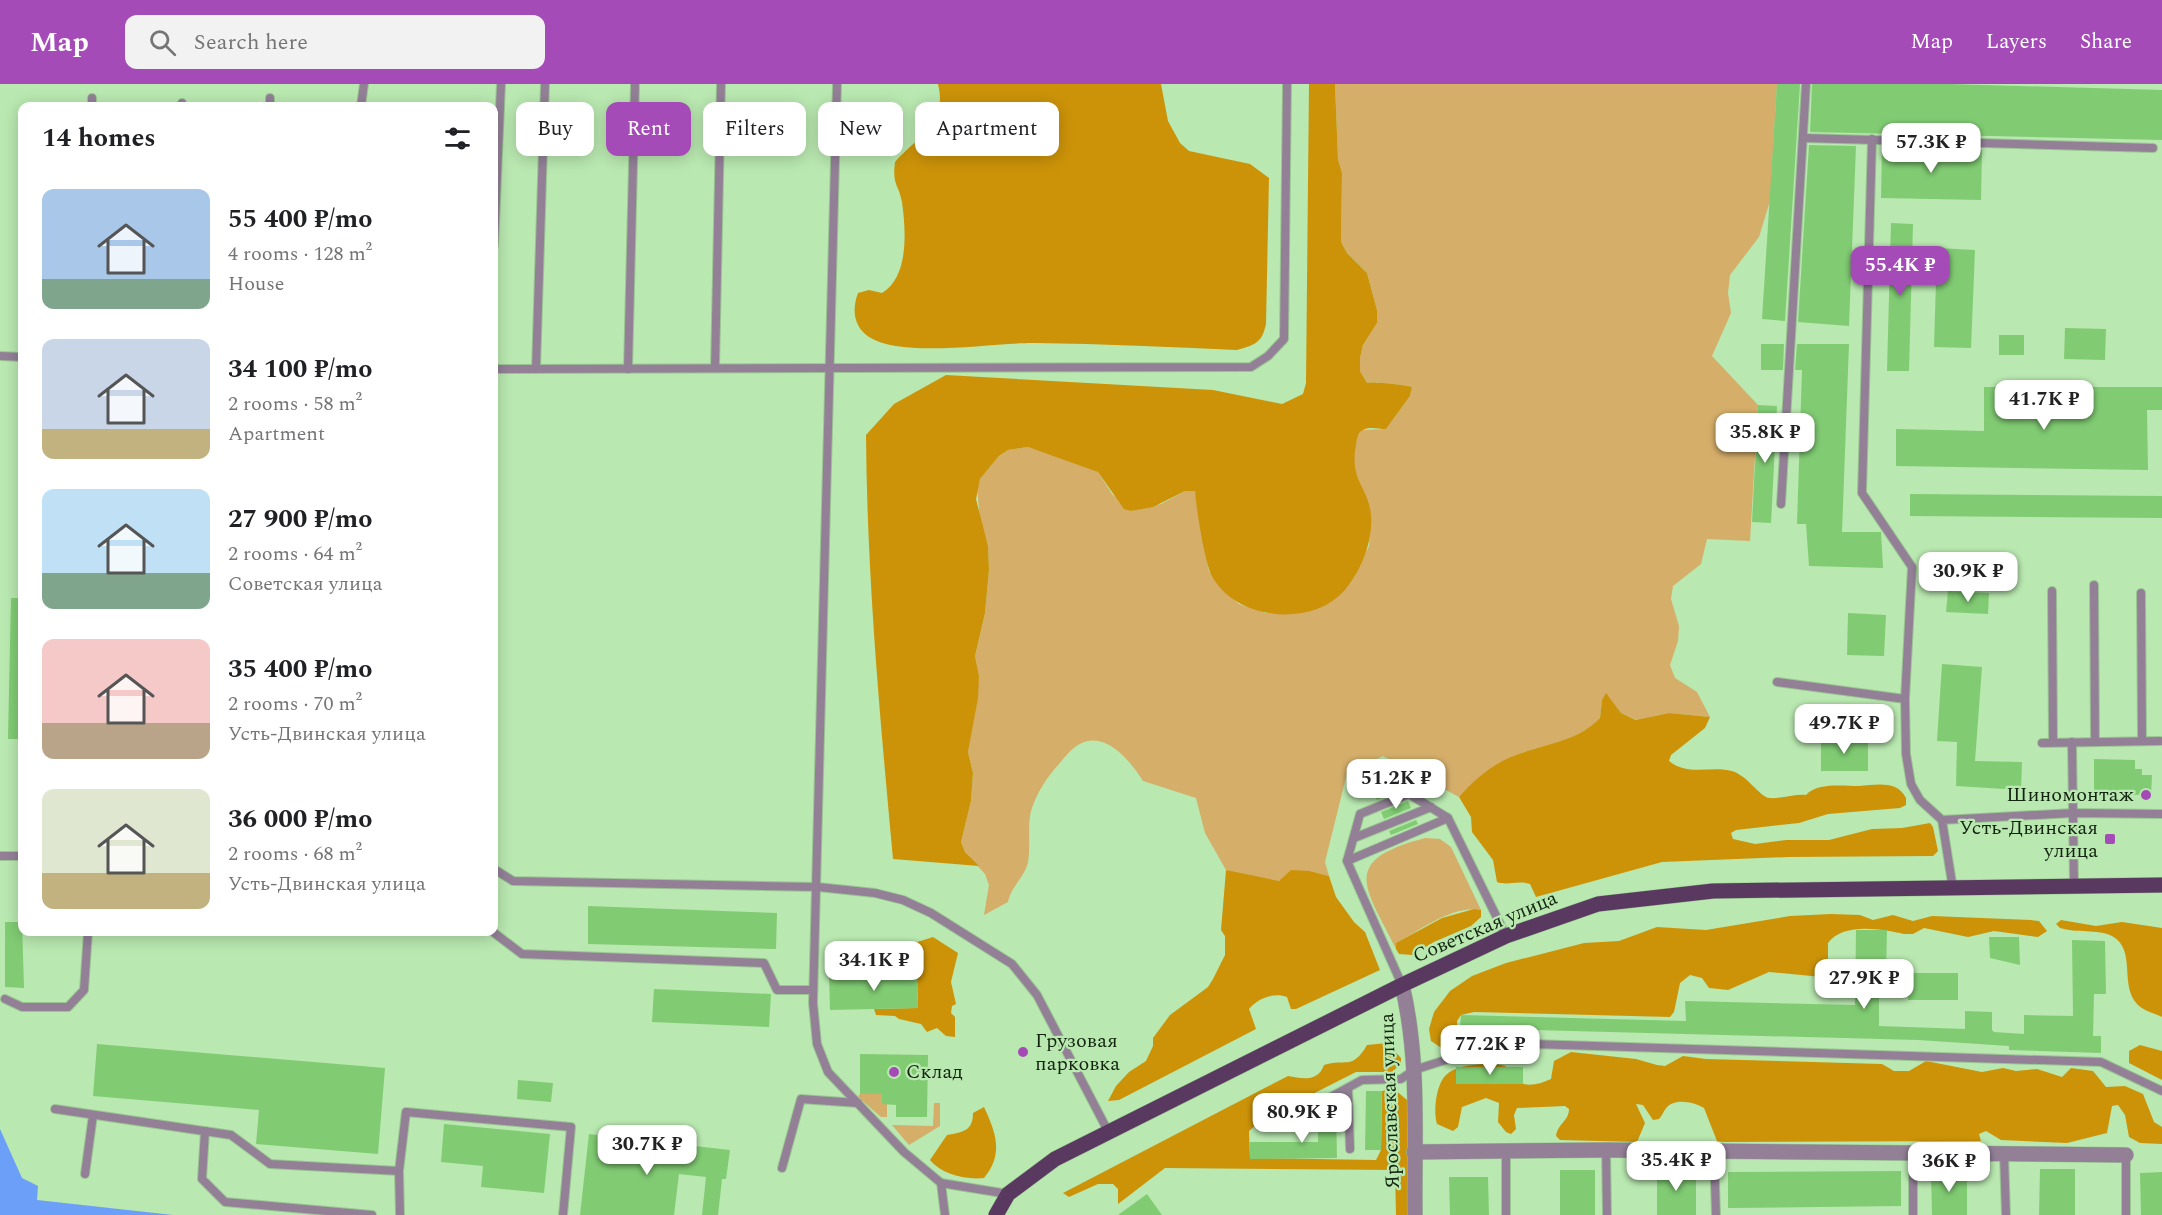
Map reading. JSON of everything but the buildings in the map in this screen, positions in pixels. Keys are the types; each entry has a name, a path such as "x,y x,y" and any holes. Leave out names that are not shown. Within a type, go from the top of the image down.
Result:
{"main road":[{"name":"Советская улица","path":"996,1215 1008,1194 1055,1159 1402,985 1506,936 1598,904 1713,891 2162,885"}],"street":[{"name":"Ярославская улица","path":"1402,985 1409,1013 1414,1070 1415,1215"},
{"path":"1414,1152 1606,1150 2126,1155"}],"lane":[{"path":"362,102 364,84"},
{"path":"498,153 501,84"},
{"path":"536,369 544,84"},
{"path":"628,369 635,84"},
{"path":"715,368 721,84"},
{"path":"837,84 818,887 813,990 817,1044 828,1072 909,1157 942,1183 1008,1194"},
{"path":"498,369 1251,367 1268,356 1284,339 1287,84"},
{"path":"1781,504 1806,84"},
{"path":"1803,138 2153,148"},
{"path":"1872,139 1862,493 1912,567 1905,699 1906,754 1911,784 1920,800 1942,820 1953,889"},
{"path":"0,356 18,357"},
{"path":"2094,585 2095,742"},
{"path":"2052,591 2054,742"},
{"path":"2141,593 2142,741"},
{"path":"1776,682 1905,699"},
{"path":"2042,742 2160,741"},
{"path":"2072,742 2074,886"},
{"path":"1402,985 1347,861 1360,814 1409,794 1448,818 1506,936"},
{"path":"1354,838 1431,807"},
{"path":"1942,820 2073,813 2162,814"},
{"path":"1347,861 1448,818"},
{"path":"0,856 18,856"},
{"path":"498,872 513,881 818,887 875,893 903,900 931,913 1012,964 1037,995 1109,1133"},
{"path":"5,999 22,1008 68,1007 84,990 88,936"},
{"path":"498,936 522,954 764,963 777,990 813,990"},
{"path":"1276,1126 1362,1080 1401,1079 1414,1070 1499,1043 2101,1062 2162,1091"},
{"path":"1348,1088 1350,1149"},
{"path":"782,1168 801,1099 858,1103"},
{"path":"55,1109 231,1135 270,1164 399,1171"},
{"path":"400,1215 399,1171 406,1112 571,1127 563,1215"},
{"path":"85,1174 93,1115"},
{"path":"205,1131 202,1179 225,1202 372,1215"},
{"path":"1506,1150 1506,1215"},
{"path":"1606,1150 1607,1215"},
{"path":"1714,1152 1716,1215"},
{"path":"1913,1152 1913,1215"},
{"path":"2004,1155 2006,1215"},
{"path":"2126,1155 2126,1215"},
{"path":"942,1183 945,1215"}],"shaded area":[{"path":"938,84 1161,84 1168,121 1180,143 1189,151 1250,164 1269,178 1266,324 1260,339 1253,345 1237,350 1036,343 926,348 885,344 869,337 860,328 855,317 856,299 858,293 869,290 882,293 891,286 901,265 905,239 904,226 901,196 894,176 895,162 904,153 915,143 915,156 1059,156 1059,102 940,102"},
{"path":"1309,84 1335,84 1338,159 1342,173 1341,242 1347,253 1367,273 1377,310 1377,323 1363,345 1360,371 1367,383 1412,387 1410,396 1386,429 1365,429 1358,436 1355,467 1371,515 1368,546 1361,565 1344,591 1330,603 1294,614 1274,614 1255,610 1238,602 1223,591 1212,576 1204,548 1195,491 1185,491 1153,507 1131,511 1124,509 1098,472 1028,447 1008,450 999,456 980,479 976,499 988,546 989,570 985,613 975,656 979,676 978,698 968,752 973,773 971,801 961,842 965,852 979,866 893,859 872,594 866,435 894,404 946,375 1213,390 1282,404 1303,394 1306,383"},
{"path":"1335,84 1777,84 1770,201 1759,237 1730,275 1728,293 1731,313 1712,356 1758,405 1750,541 1707,539 1701,564 1673,586 1671,599 1679,626 1678,641 1670,665 1675,678 1697,692 1710,717 1669,713 1637,720 1621,713 1606,694 1602,700 1600,718 1592,725 1565,740 1505,760 1481,776 1459,797 1383,756 1347,773 1325,862 1329,876 1310,871 1278,881 1268,881 1226,870 1205,833 1196,798 1143,781 1132,765 1116,750 1098,741 1088,741 1070,751 1042,786 1031,811 1029,856 1024,872 1008,902 984,915 989,885 985,874 965,852 961,842 971,801 973,773 968,752 979,677 975,656 985,613 989,570 988,546 980,520 977,488 980,479 999,456 1008,450 1028,447 1083,465 1098,472 1112,494 1131,511 1161,504 1185,491 1195,491 1209,571 1225,592 1239,604 1265,613 1288,614 1315,608 1334,599 1354,574 1369,546 1371,515 1353,464 1357,436 1362,430 1386,429 1410,396 1412,387 1367,383 1360,371 1363,345 1377,323 1377,310 1367,273 1347,253 1341,242 1342,173 1338,159"},
{"path":"1606,693 1621,713 1636,720 1669,713 1710,717 1705,728 1671,755 1669,761 1677,766 1692,770 1732,771 1769,798 1806,795 1824,786 1885,785 1897,788 1906,798 1906,805 1900,808 1828,814 1799,823 1736,830 1731,833 1733,839 1755,844 1786,840 1829,840 1872,829 1902,828 1930,823 1938,851 1933,856 1789,857 1662,862 1536,897 1530,884 1497,882 1493,860 1472,832 1471,817 1459,797 1483,774 1503,761 1569,738 1591,726 1600,718 1602,700"},
{"path":"1425,838 1440,839 1451,847 1481,910 1459,911 1437,920 1397,943 1396,949 1369,893 1367,879 1370,867 1380,856"},
{"path":"1226,870 1279,881 1291,870 1310,871 1329,876 1336,897 1354,922 1365,932 1380,970 1296,1009 1291,1009 1287,997 1277,995 1262,999 1249,1009 1256,1029 1119,1100 1108,1101 1116,1086 1129,1072 1146,1061 1153,1046 1153,1038 1170,1015 1208,987 1213,979 1225,955 1225,936 1221,930"},
{"path":"1474,909 1481,910 1481,917 1471,926 1434,942 1412,955 1399,954 1396,949 1396,943 1442,918"},
{"path":"1860,915 1873,920 1893,915 1913,921 1932,916 2031,920 2039,921 2047,931 2038,937 1994,931 1968,937 1924,928 1913,934 1874,929 1853,930 1835,936 1828,943 1828,965 1822,977 1769,972 1728,990 1709,988 1702,978 1690,975 1680,983 1674,1012 1670,1017 1474,1012 1461,1015 1457,1021 1458,1045 1440,1047 1431,1041 1429,1029 1434,1012 1450,991 1472,976 1506,963 1584,943 1619,941 1657,927 1706,930 1790,916"},
{"path":"2061,920 2096,926 2122,922 2162,928 2162,1017 2137,1004 2132,996 2126,958 2120,942 2106,934 2060,928 2056,924"},
{"path":"933,937 958,953 951,982 956,1004 952,1006 951,1013 955,1017 955,1037 946,1036 937,1028 927,1032 921,1024 895,1016 876,1015 874,1009 918,1008 917,974 911,944"},
{"path":"1387,1043 1401,1058 1401,1064 1392,1072 1356,1072 1263,1119 1249,1131 1250,1158 1376,1160 1381,1150 1382,1091 1394,1089 1407,1100 1409,1215 1396,1215 1395,1170 1165,1168 1118,1204 1118,1189 1113,1184 1098,1184 1069,1197 1063,1193 1288,1076 1314,1077 1324,1065 1352,1061 1362,1053 1367,1045"},
{"path":"2140,1045 2162,1051 2162,1080 2129,1063 2129,1051"},
{"path":"1571,1052 1636,1059 1665,1066 1683,1056 1706,1059 1882,1064 1894,1071 1909,1071 1926,1061 1982,1072 2003,1068 2016,1071 2037,1069 2062,1077 2071,1068 2093,1071 2106,1087 2125,1086 2143,1094 2154,1122 2162,1127 2162,1144 2140,1143 2129,1137 2125,1115 2118,1105 2112,1106 2107,1133 2067,1143 2001,1140 1986,1131 1979,1134 1981,1141 1724,1142 1717,1141 1704,1108 1685,1102 1671,1104 1659,1119 1653,1120 1643,1105 1636,1104 1645,1123 1637,1142 1560,1140 1556,1136 1569,1113 1569,1109 1565,1106 1517,1108 1514,1115 1516,1129 1511,1134 1506,1132 1498,1122 1499,1103 1486,1098 1462,1107 1458,1127 1453,1131 1437,1124 1435,1106 1438,1091 1443,1079 1451,1071 1474,1065 1499,1065 1505,1066 1513,1079 1518,1082 1537,1084 1551,1079 1554,1061"},
{"path":"882,1092 882,1104 887,1104 887,1117 881,1117 858,1097 860,1094"},
{"path":"934,1103 940,1103 940,1126 909,1145 892,1125 933,1126"},
{"path":"984,1107 995,1135 996,1152 984,1178 954,1175 940,1169 930,1160 947,1135 966,1130 971,1124 973,1113"}],"water":[{"path":"0,1129 22,1178 38,1186 37,1200 173,1215 0,1215"}],"place":[{"name":"Шиномонтаж","path":"2146,795"},
{"name":"Усть-Двинская улица","path":"2110,839"},
{"name":"Грузовая парковка","path":"1023,1052"},
{"name":"Склад","path":"894,1072"}]}
